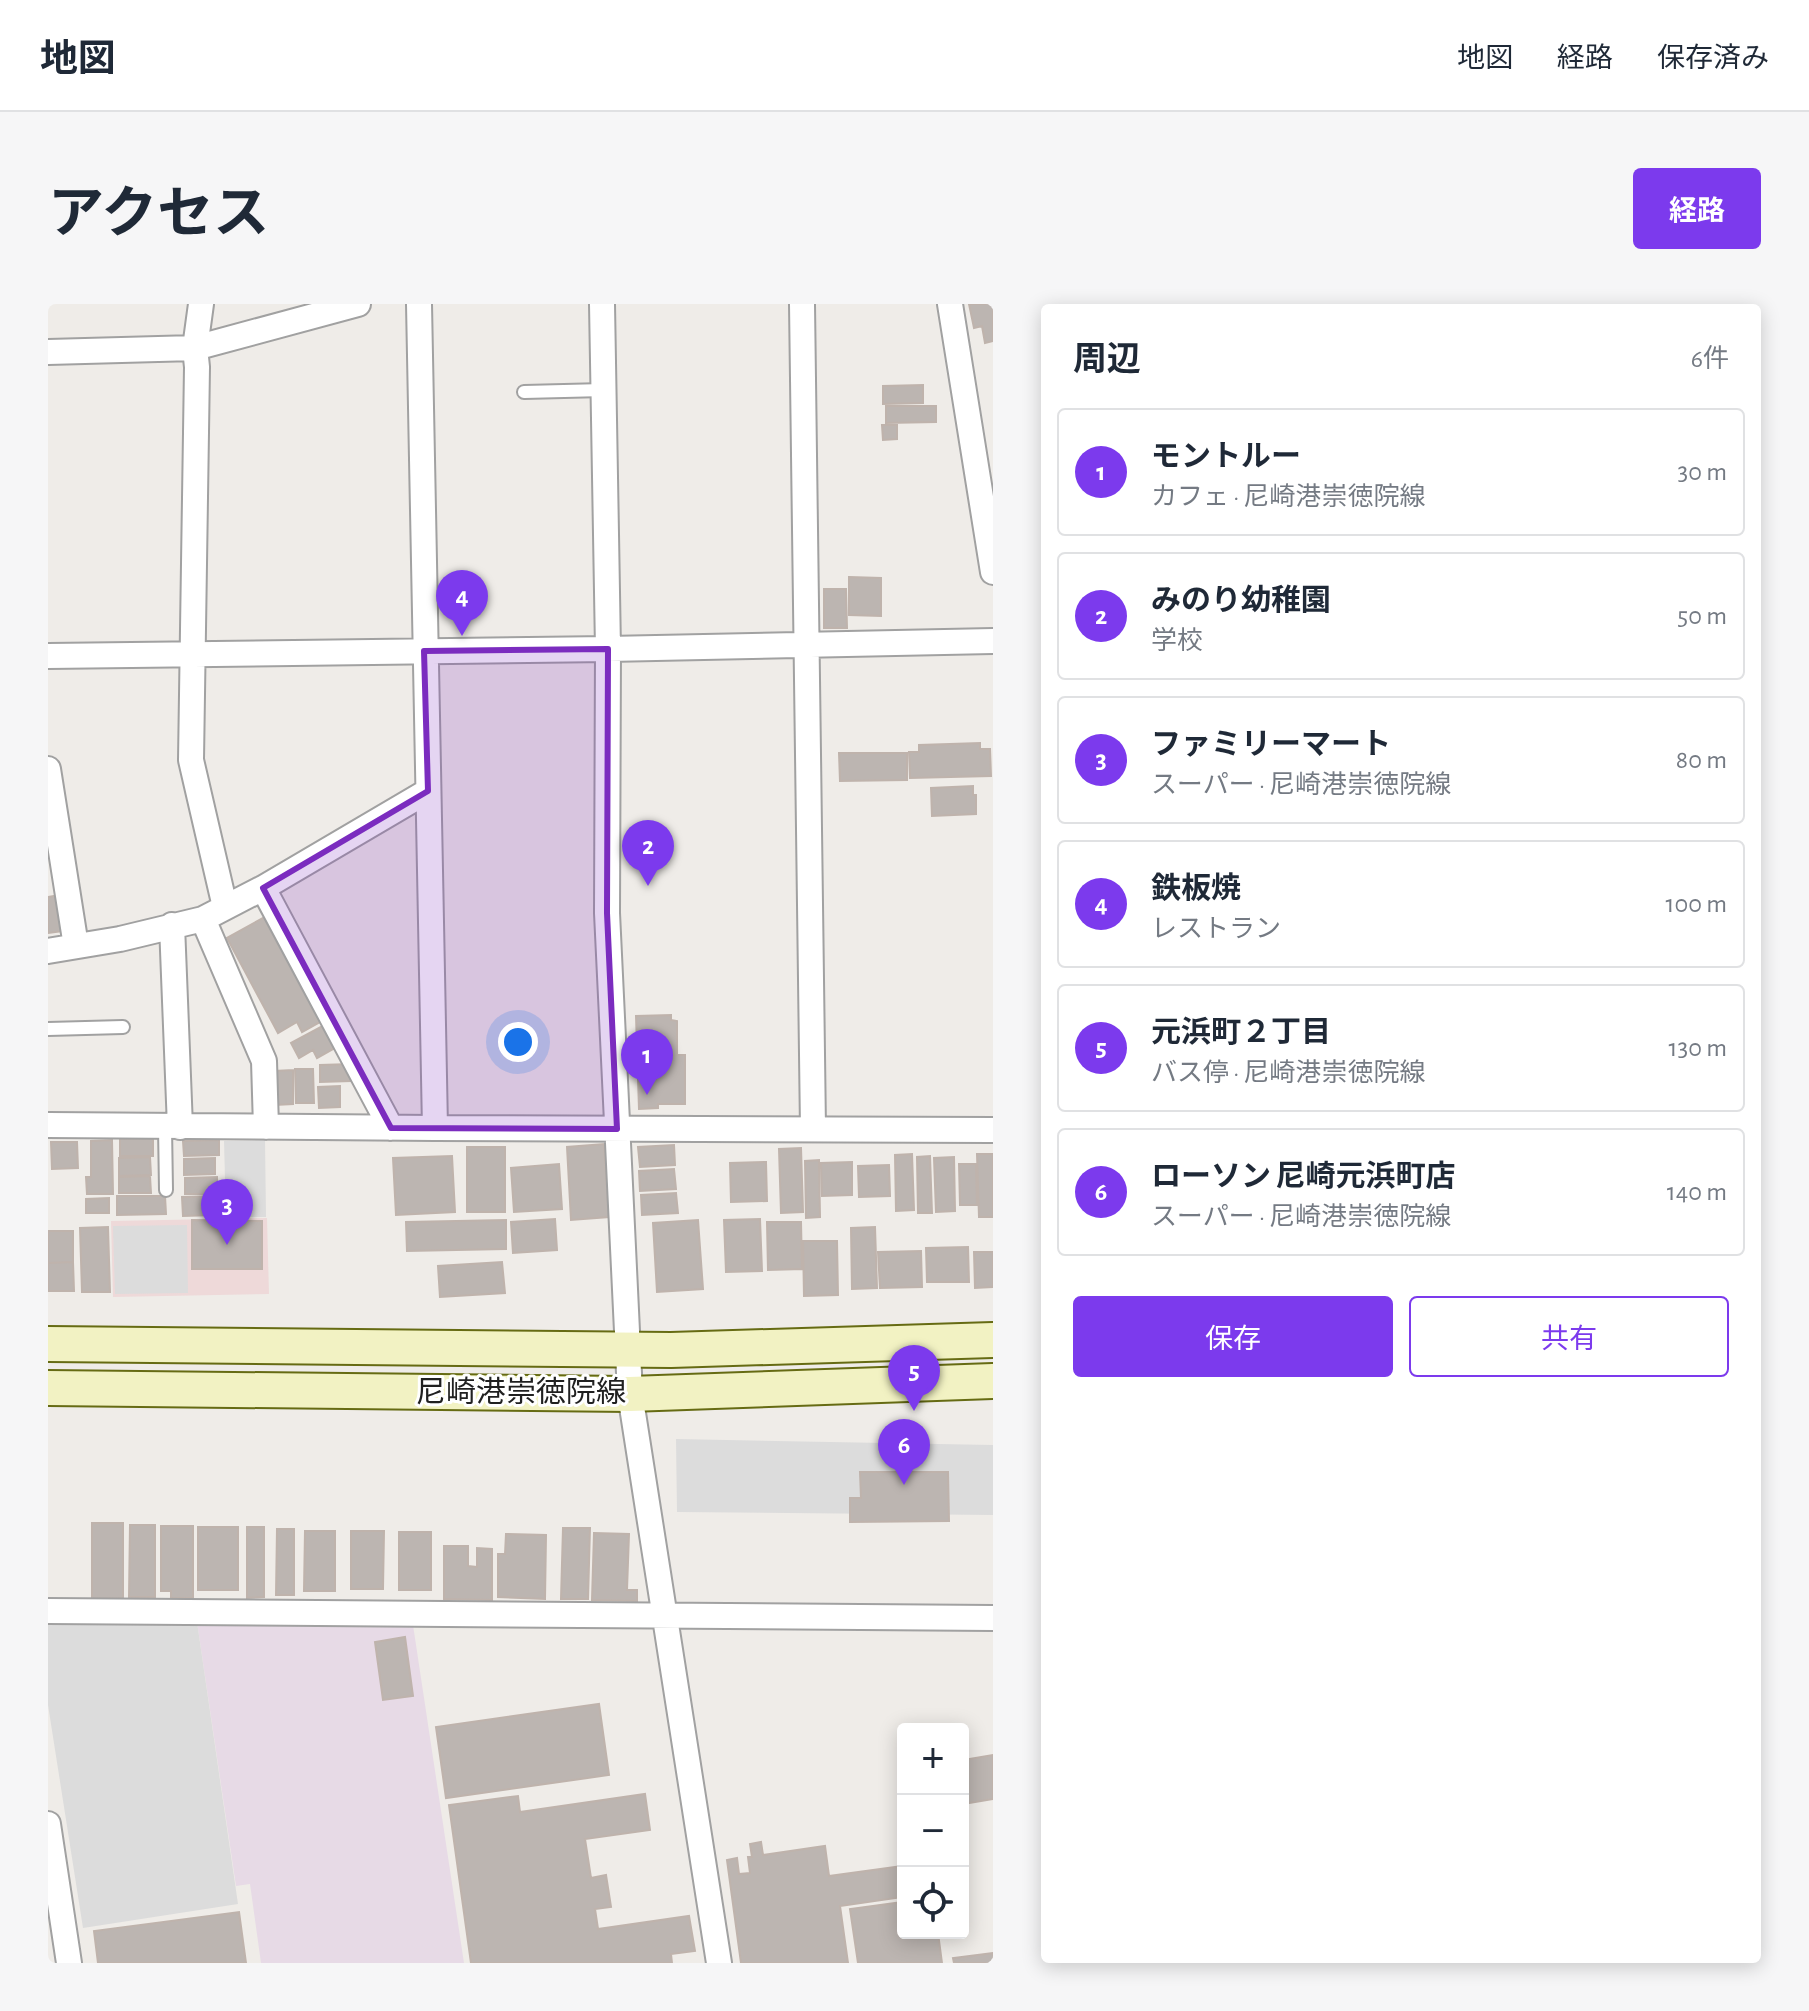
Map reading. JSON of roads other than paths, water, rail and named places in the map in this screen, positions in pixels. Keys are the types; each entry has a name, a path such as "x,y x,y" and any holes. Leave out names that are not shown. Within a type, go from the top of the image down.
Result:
{"main road":[{"name":"尼崎港崇徳院線","path":"48,1344 671,1350 993,1340"},
{"name":"尼崎港崇徳院線","path":"48,1388 630,1394 993,1381"}],"street":[{"path":"201,304 195,348 191,760 225,907"},
{"path":"48,352 195,348 358,304"},
{"path":"419,304 435,1128"},
{"path":"602,304 608,649 607,913 630,1394 719,1963"},
{"path":"802,304 813,1129"},
{"path":"950,304 993,572"},
{"path":"48,656 993,641"},
{"path":"48,769 76,946"},
{"path":"48,951 120,939 203,919 263,888 428,791"},
{"path":"263,888 391,1128"},
{"path":"203,919 264,1061 266,1127"},
{"path":"172,925 173,1127"},
{"path":"48,1125 993,1130"},
{"path":"48,1611 993,1618"},
{"path":"48,1825 61,1952"}],"lane":[{"path":"524,392 604,390"},
{"path":"48,1029 123,1027"},
{"path":"166,1190 173,1127"}],"place":[{"name":"鉄板焼","path":"462,636"},
{"name":"みのり幼稚園","path":"648,886"},
{"name":"モントルー","path":"647,1095"},
{"name":"ファミリーマート","path":"227,1245"},
{"name":"元浜町２丁目","path":"914,1411"},
{"name":"ローソン 尼崎元浜町店","path":"904,1485"}]}
